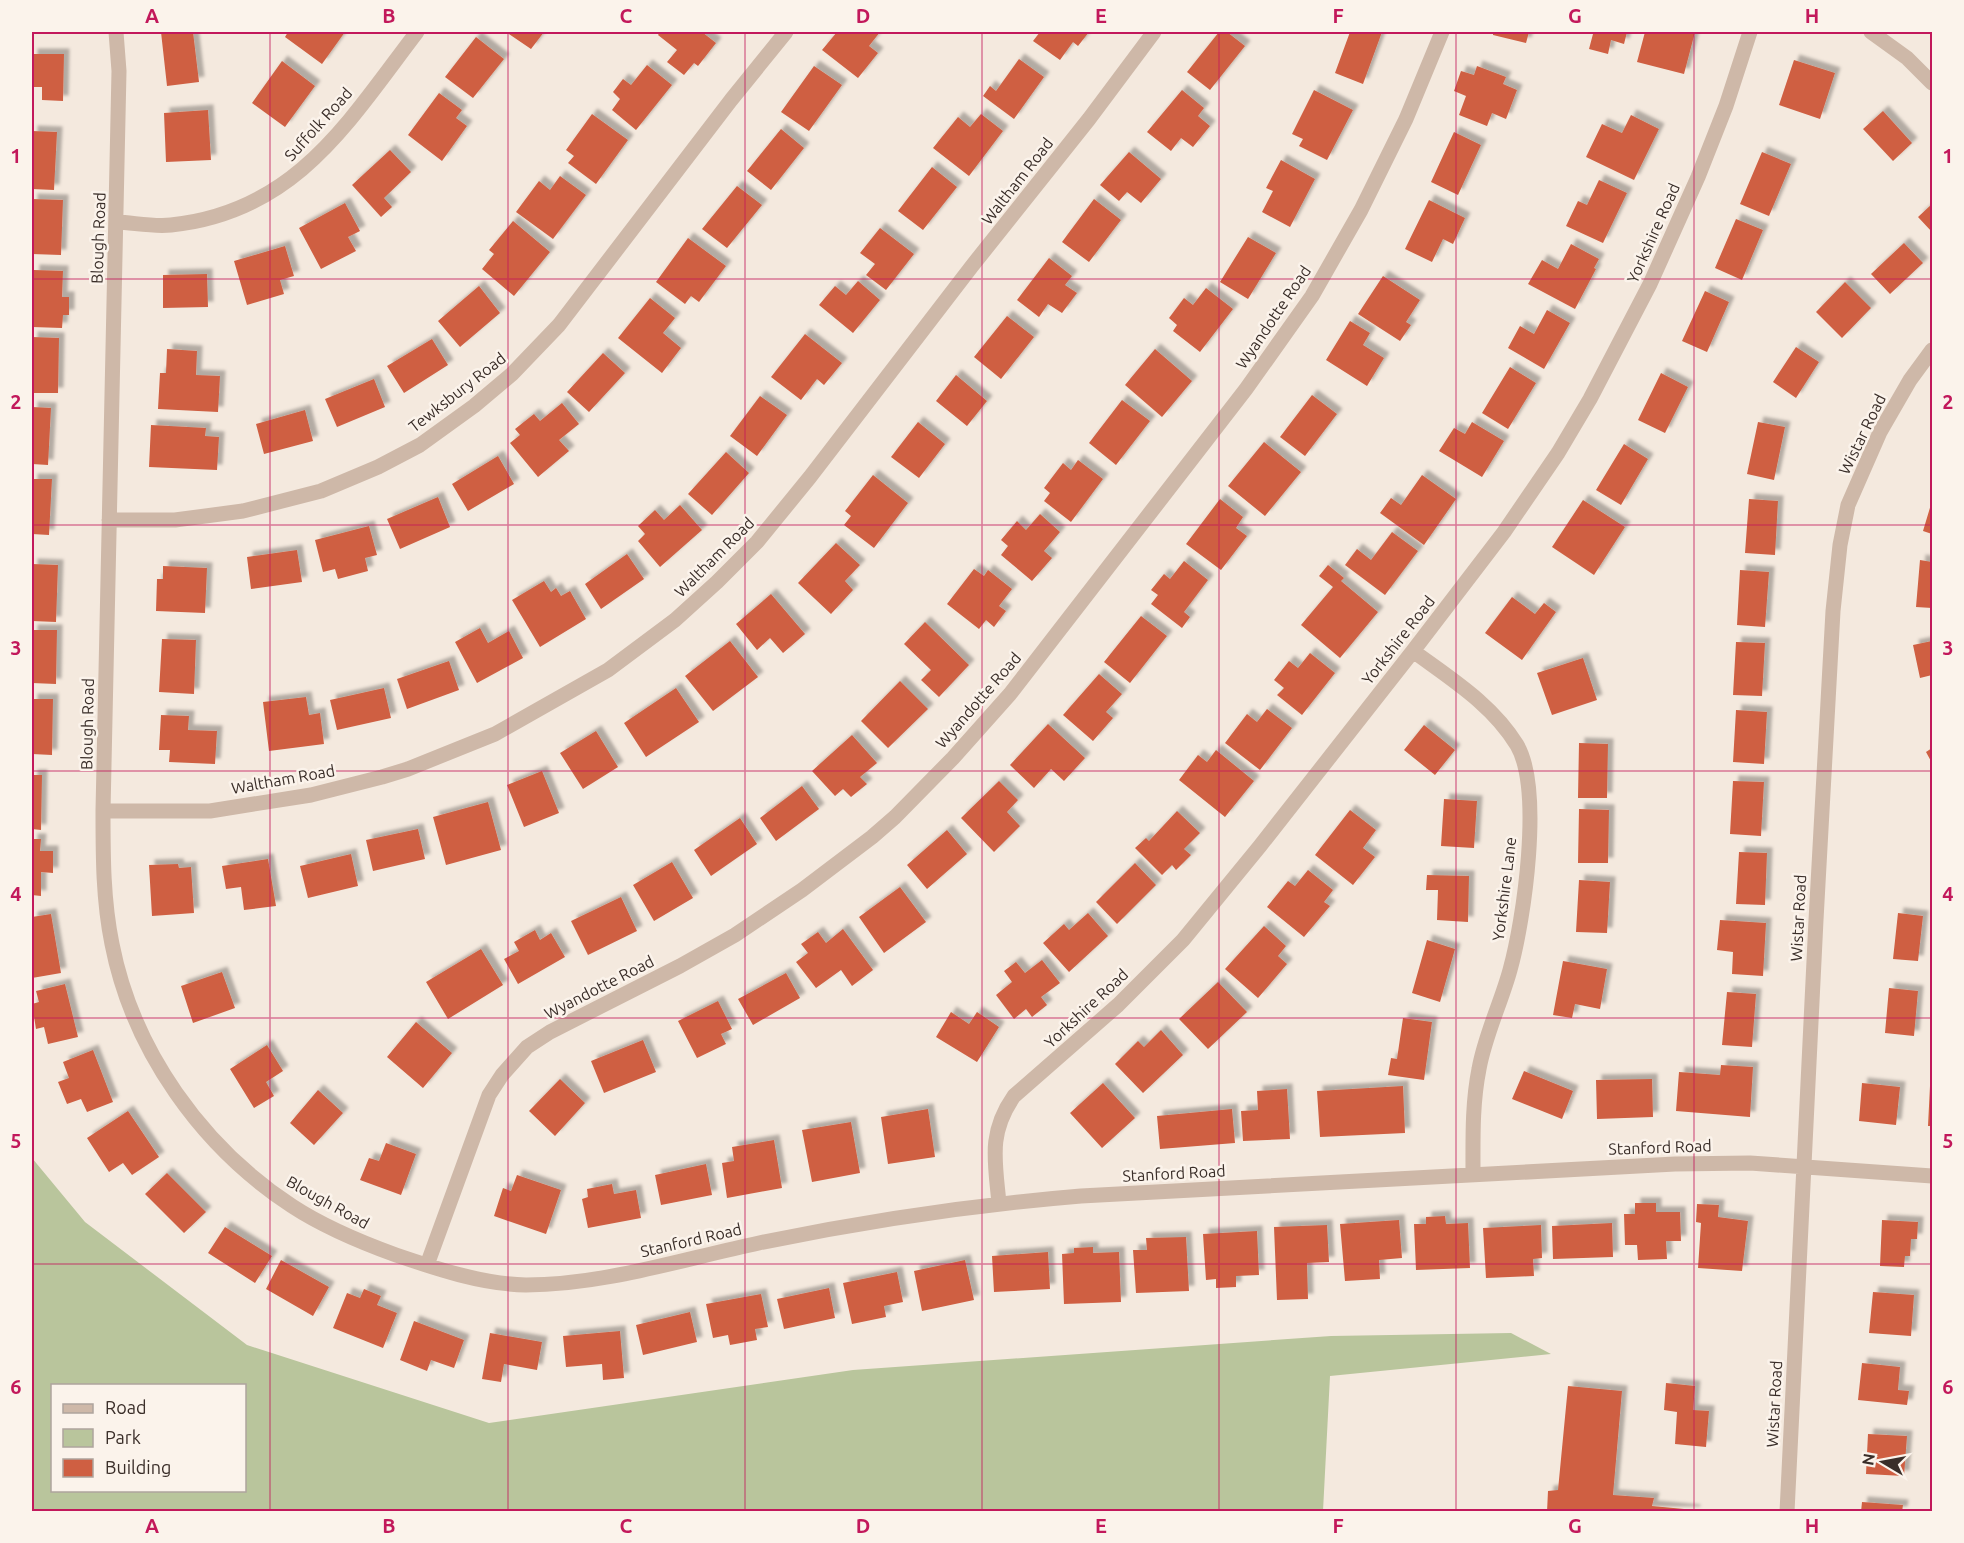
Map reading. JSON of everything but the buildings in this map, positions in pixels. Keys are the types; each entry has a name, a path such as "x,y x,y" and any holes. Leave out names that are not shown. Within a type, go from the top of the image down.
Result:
{"street":[{"name":"Blough Road","path":"116,32 119,71 117,222 103,811 105,901 112,947 124,990 153,1058 211,1137 240,1167 293,1207 336,1231 376,1248 427,1265"},
{"name":"Suffolk Road","path":"117,222 168,225 196,222 223,214 266,196 297,175 316,158 417,32"},
{"name":"Tewksbury Road","path":"109,520 175,520 264,506 321,491 378,467 420,445 474,406 512,374 558,325 786,32"},
{"name":"Waltham Road","path":"103,811 210,811 312,795 382,777 495,734 608,670 675,620 757,542 810,477 1154,32"},
{"name":"Wyandotte Road","path":"427,1265 489,1095 502,1075 527,1047 550,1032 680,966 735,935 802,890 895,817 953,758 1010,694 1239,399 1312,296 1366,200 1406,119 1442,32"},
{"name":"Yorkshire Road","path":"999,1203 994,1150 997,1131 1004,1111 1014,1096 1118,1005 1183,940 1413,651 1504,532 1558,453 1590,399 1650,284 1698,177 1726,106 1750,32"},
{"path":"1871,32 1907,58 1932,83"},
{"name":"Wistar Road","path":"1787,1512 1833,611 1840,545 1848,505 1880,432 1910,380 1932,350"},
{"name":"Yorkshire Lane","path":"1413,651 1495,714 1518,747 1525,768 1530,830 1523,909 1510,969 1482,1055 1474,1114 1473,1174"},
{"name":"Stanford Road","path":"427,1265 490,1281 522,1285 560,1283 635,1271 863,1222 999,1203 1093,1195 1685,1164 1750,1163 1932,1176"}],"green space":[{"path":"32,1158 85,1222 247,1345 489,1423 853,1370 1331,1336 1511,1333 1551,1354 1330,1376 1323,1511 32,1511"}]}
